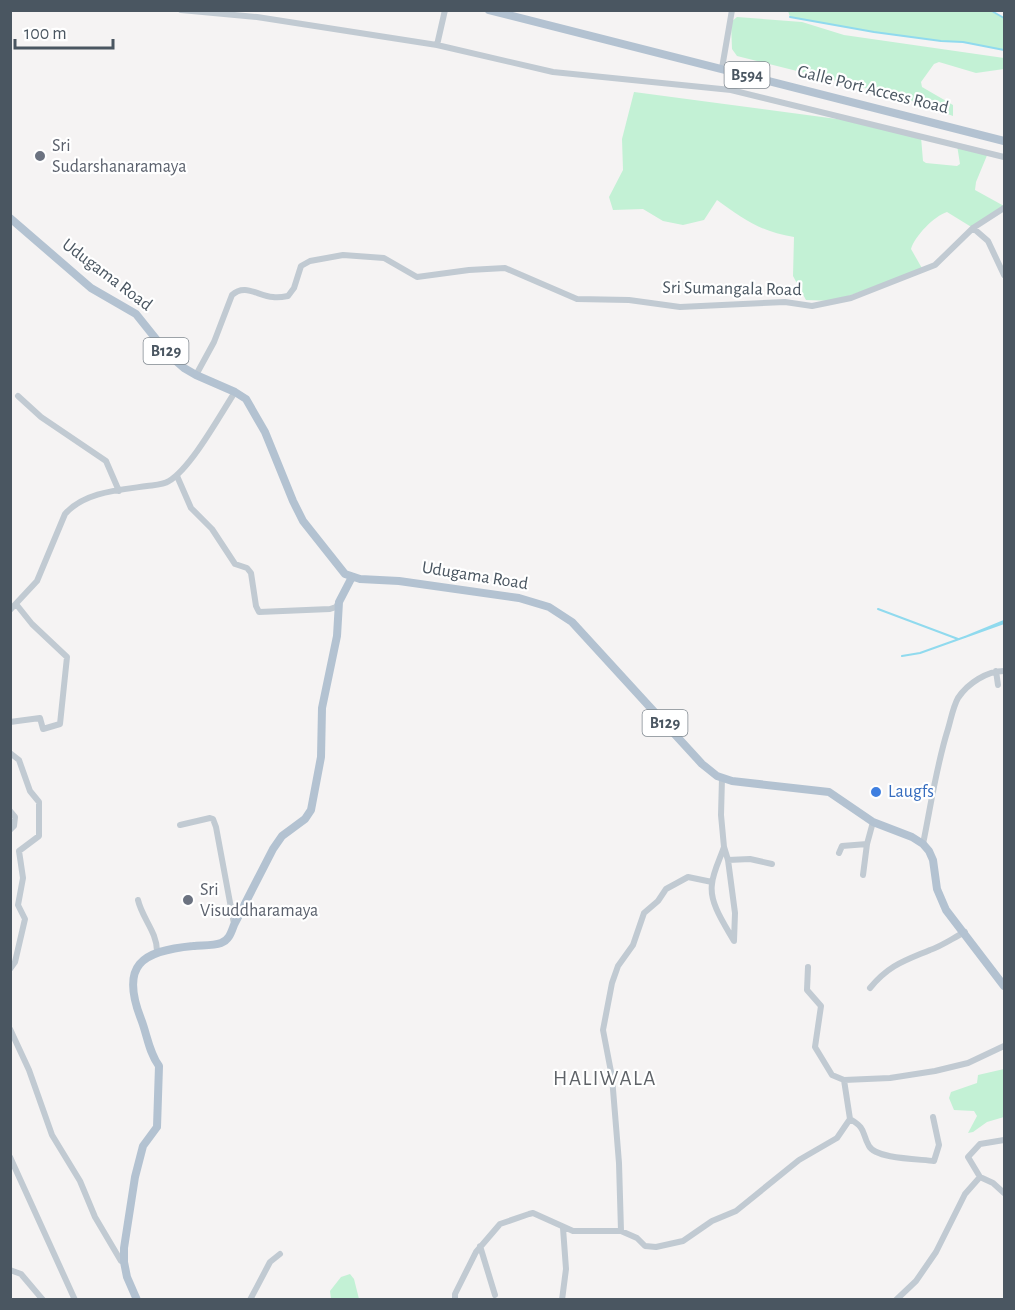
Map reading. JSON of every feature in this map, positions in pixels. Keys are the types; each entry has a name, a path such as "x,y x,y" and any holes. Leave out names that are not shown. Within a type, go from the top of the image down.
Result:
{"main road":[{"name":"Galle Port Access Road","path":"489,10 1005,141"},
{"name":"Udugama Road","path":"10,218 91,288 136,314 168,354 196,375 246,399 261,425 303,521 345,574 360,579 399,581 519,598 549,607 572,622 702,764 722,778 829,792 873,822 924,844"},
{"path":"137,1299 127,1277 124,1248 135,1177 143,1146 157,1127 159,1066 153,1058 136,1006 131,982 136,968 157,951 220,944 230,936 273,849 282,836 305,819 310,810 321,757 322,708 336,636 339,602 351,577"},
{"path":"924,844 933,860 938,889 949,914 1005,986"}],"street":[{"path":"180,10 257,17 437,45 553,72 730,90 1005,157"},
{"path":"437,45 445,10"},
{"path":"722,68 732,10"},
{"name":"Sri Sumangala Road","path":"196,375 214,342 232,295 244,289 274,298 288,296 294,288 301,266 310,261 343,255 384,258 417,277 505,268 577,299 629,300 680,307 785,302 813,306 851,298 935,265 973,228 1005,208"},
{"path":"973,228 988,241 1005,275"},
{"path":"10,610 37,581 70,507 76,502 105,493 166,483 177,476 193,458 235,392"},
{"path":"18,396 40,417 106,461 119,490"},
{"path":"177,476 191,508 212,529 236,564 247,568 251,573 259,612 330,609 336,607 339,602"},
{"path":"10,722 40,717 44,729 60,724 67,657 32,624 16,604"},
{"path":"924,844 939,757 956,701 964,690 977,679 996,671 1005,671"},
{"path":"996,671 998,685"},
{"path":"10,753 19,760 30,791 39,802 40,809 39,836 19,850 23,878 18,904 25,919 15,962 10,969"},
{"path":"722,778 721,815 735,913 734,941 722,920 712,893 712,882 724,847"},
{"path":"10,811 15,817 14,826 10,830"},
{"path":"180,825 213,819 234,925"},
{"path":"863,875 867,844 873,822"},
{"path":"839,852 842,846 867,844"},
{"path":"728,860 750,859 772,864"},
{"path":"621,1231 619,1163 612,1077 603,1030 612,983 618,966 633,945 644,913 658,901 666,889 688,877 712,882"},
{"path":"138,900 140,910 157,939 157,951"},
{"path":"870,988 894,965 933,950 964,932"},
{"path":"808,967 807,990 821,1006 815,1047 832,1076 844,1080 890,1078 935,1071 968,1063 1005,1046"},
{"path":"10,1029 29,1070 52,1135 80,1181 95,1218 121,1261 124,1262"},
{"path":"455,1299 455,1294 480,1246 500,1224 529,1214 556,1222 563,1228 573,1231 621,1231 637,1238 645,1246 656,1247 683,1240 712,1221 736,1210 799,1160 837,1138 850,1119 844,1080"},
{"path":"850,1119 862,1126 870,1148 879,1154 934,1161 939,1145 933,1117"},
{"path":"1005,1140 980,1144 968,1157 980,1177 993,1183 1005,1193"},
{"path":"10,1157 75,1299"},
{"path":"896,1299 916,1281 936,1251 965,1194 980,1177"},
{"path":"562,1299 566,1269 563,1228"},
{"path":"480,1246 495,1295"},
{"path":"250,1299 270,1262 280,1254"},
{"path":"10,1270 21,1274 43,1299"}],"green space":[{"path":"788,11 990,11 1004,18 1004,50 963,42 874,32 790,17"},
{"path":"737,17 802,22 844,35 1004,58 1004,69 976,73 939,62 934,64 921,82 922,87 953,105 953,116 901,97 737,56 732,49 731,22"},
{"path":"634,92 867,123 921,137 923,161 926,163 957,166 960,164 957,145 988,153 975,190 1004,206 973,228 947,212 936,218 921,233 911,249 923,270 834,301 806,300 793,276 794,237 772,232 753,224 717,200 704,220 683,225 663,221 643,209 613,210 609,197 623,170 622,139"},
{"path":"1004,1069 1004,1117 987,1122 968,1133 977,1116 974,1111 954,1110 949,1098 951,1092 977,1083 978,1075"},
{"path":"350,1274 354,1279 359,1299 331,1299 330,1291 341,1277"}],"waterway":[{"path":"990,10 1004,18"},
{"path":"790,17 874,32 963,42 1004,50"},
{"path":"878,609 958,639"},
{"path":"965,637 1004,621"},
{"path":"902,656 920,653 1004,623"}],"place":[{"name":"Sri Sudarshanaramaya","path":"40,156"},
{"name":"Laugfs","path":"876,792"},
{"name":"Sri Visuddharamaya","path":"188,900"}],"district":[{"name":"HALIWALA","path":"605,1078"}]}
